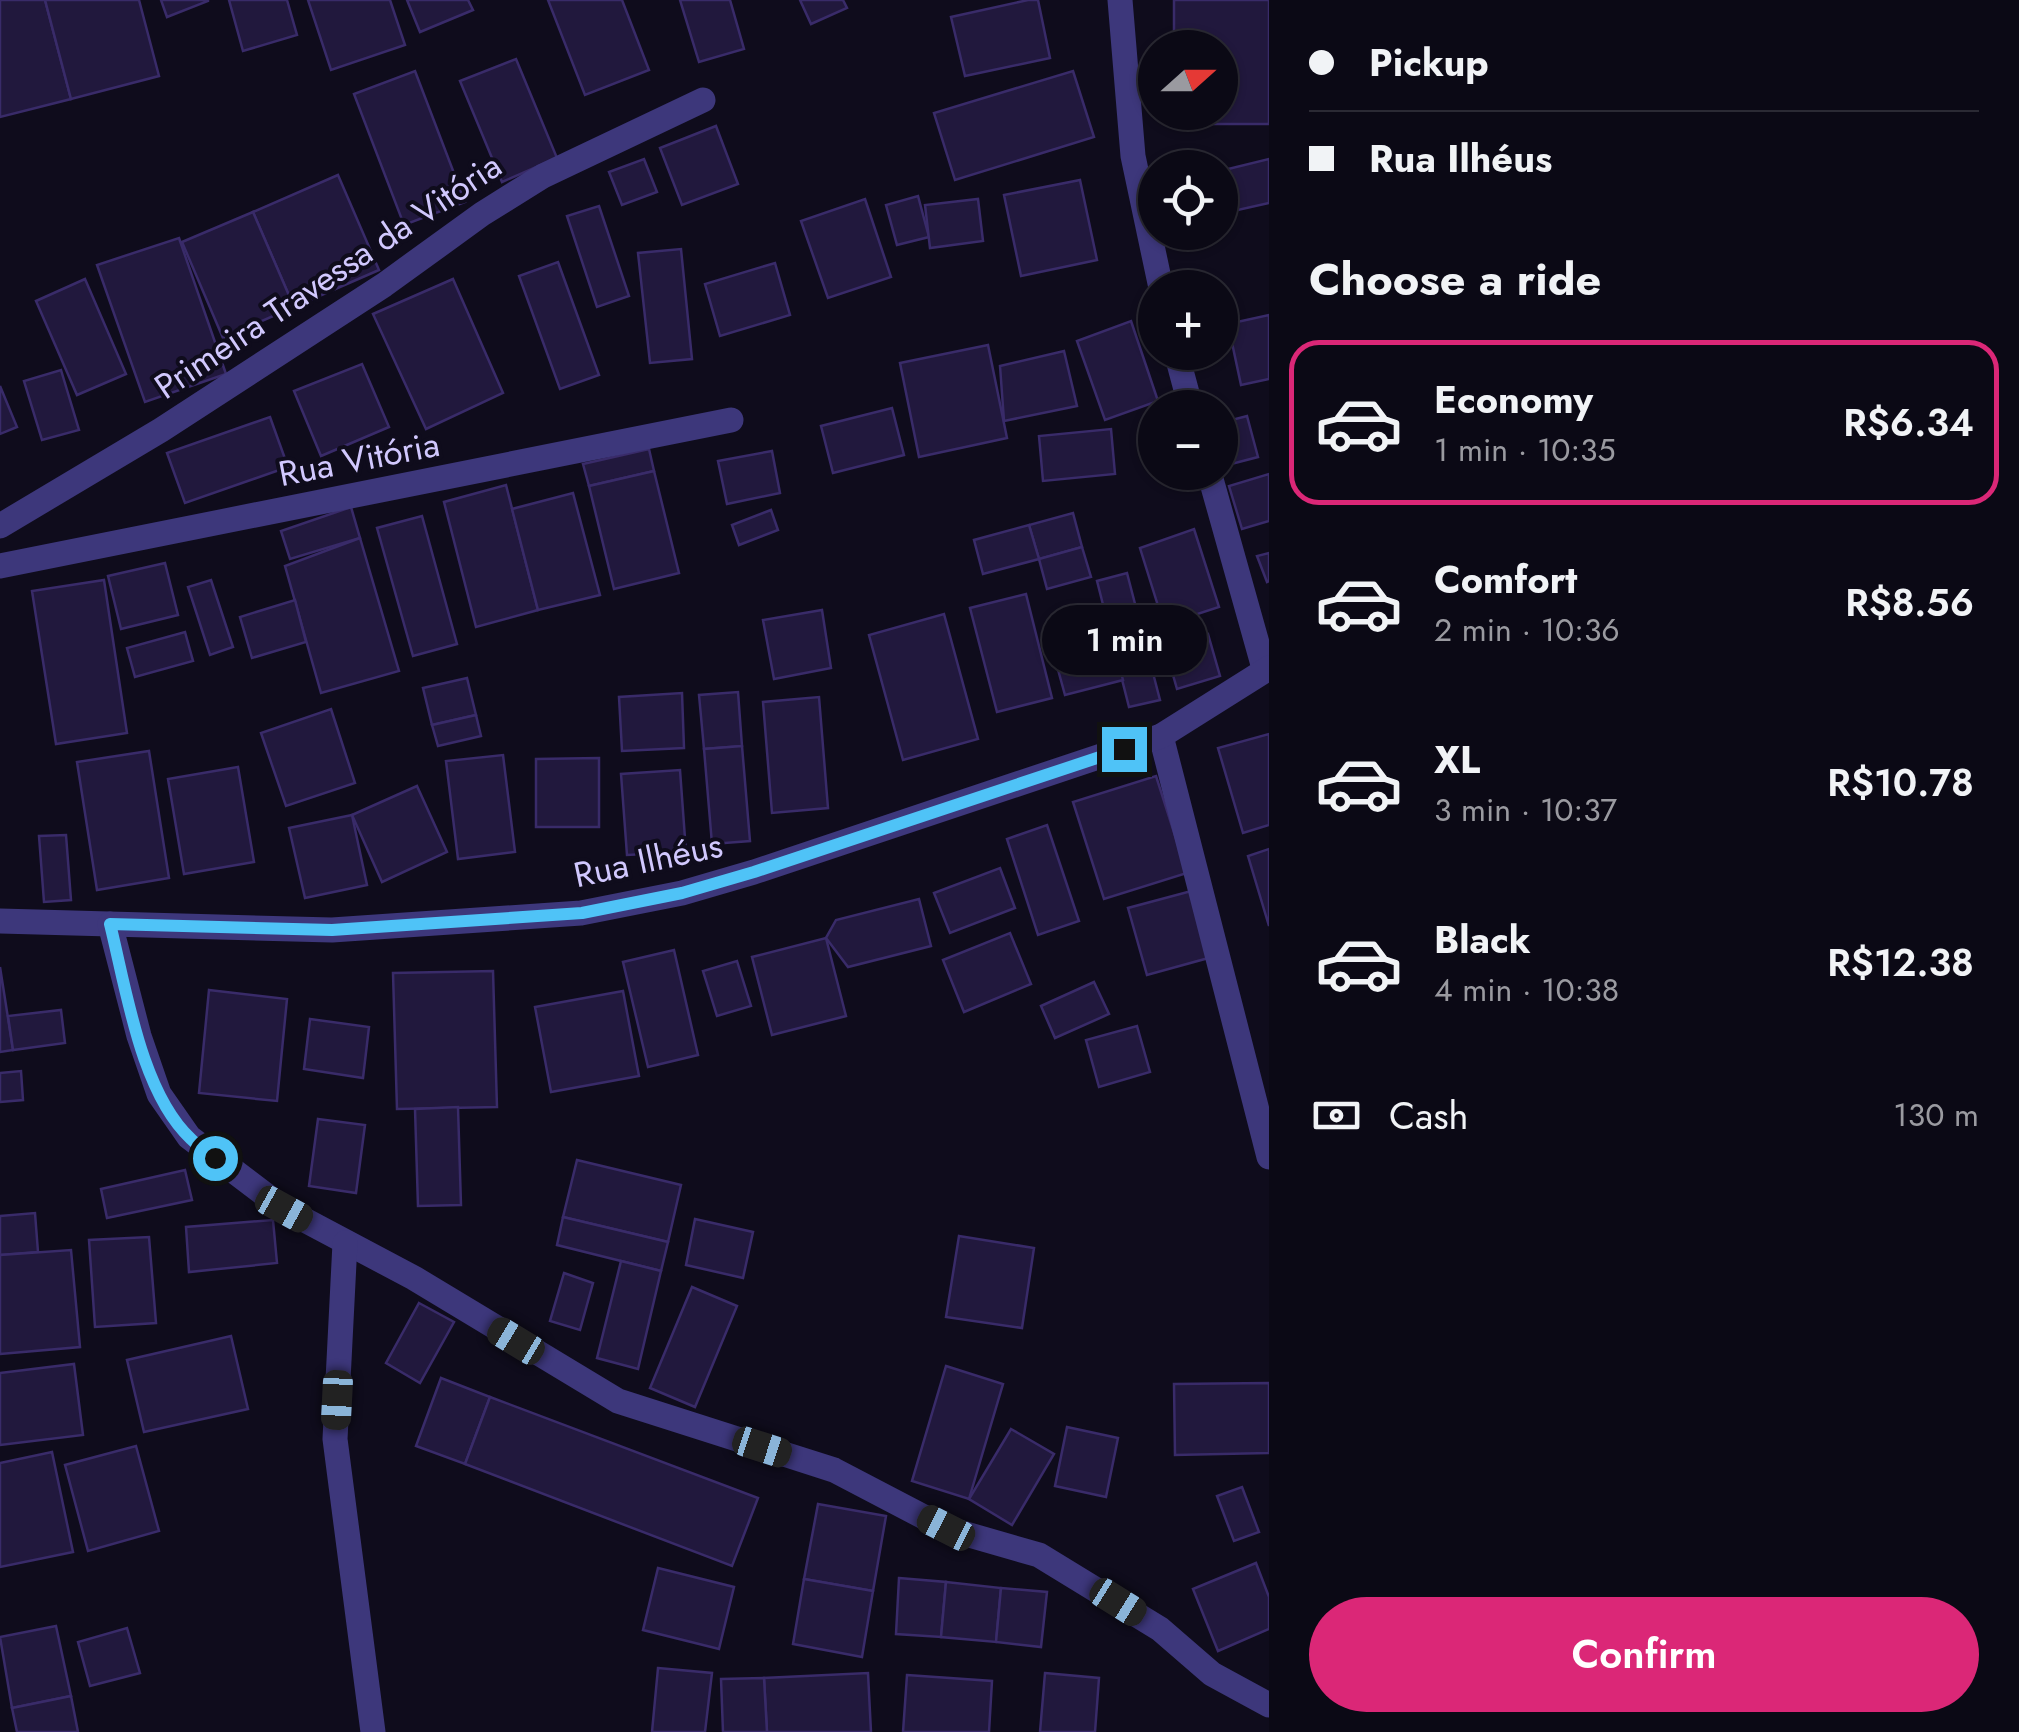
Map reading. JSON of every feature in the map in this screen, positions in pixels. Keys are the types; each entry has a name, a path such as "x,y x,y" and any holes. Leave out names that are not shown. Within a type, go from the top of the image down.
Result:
{"street":[{"path":"1120,0 1133,156 1157,270"},
{"name":"Primeira Travessa da Vitória","path":"0,526 384,285 482,214 543,176 704,100"},
{"name":"Rua Vitória","path":"0,566 731,420"},
{"path":"1214,490 1267,668"},
{"name":"Rua Ilhéus","path":"0,921 332,930 582,913 682,893 754,872 1161,736 1267,668"},
{"path":"1161,736 1269,1157"},
{"path":"110,924 158,1094 188,1138 284,1209 414,1278 618,1400 834,1470 946,1528 1039,1555 1160,1629 1212,1674 1269,1704"},
{"path":"345,1243 335,1440 372,1732"}],"building":[{"path":"0,0 45,0 71,99 0,117"},
{"path":"45,0 139,0 159,76 71,99"},
{"path":"161,0 208,0 208,1 167,17"},
{"path":"229,0 287,0 297,35 243,51"},
{"path":"308,0 390,0 405,45 331,70"},
{"path":"407,0 468,0 473,10 420,32"},
{"path":"548,0 622,0 649,70 585,95"},
{"path":"680,0 730,0 744,49 699,62"},
{"path":"800,0 843,0 847,8 811,24"},
{"path":"1038,0 1050,58 965,76 951,17"},
{"path":"1174,0 1269,0 1269,124 1238,124 1238,30 1174,30"},
{"path":"516,59 557,158 502,182 460,81"},
{"path":"415,71 465,202 404,225 354,94"},
{"path":"1073,71 1094,137 955,180 934,113"},
{"path":"716,126 738,184 682,205 660,148"},
{"path":"644,159 657,192 622,205 609,172"},
{"path":"1269,159 1269,203 1238,210 1238,167"},
{"path":"338,175 379,270 294,307 253,212"},
{"path":"1080,180 1097,260 1021,276 1004,195"},
{"path":"918,196 929,237 897,245 886,205"},
{"path":"865,199 891,277 828,298 801,221"},
{"path":"978,199 983,241 930,248 925,205"},
{"path":"599,206 629,296 597,307 567,216"},
{"path":"253,212 294,307 223,338 182,242"},
{"path":"179,238 226,374 145,402 97,265"},
{"path":"681,249 692,359 650,363 638,253"},
{"path":"558,262 599,375 560,389 519,276"},
{"path":"775,263 790,315 720,336 705,284"},
{"path":"85,279 126,374 77,395 36,301"},
{"path":"453,279 503,393 426,429 373,314"},
{"path":"1269,315 1269,379 1241,385 1238,322"},
{"path":"1131,321 1138,342 1138,370 1148,370 1154,390 1138,390 1138,408 1105,420 1077,341"},
{"path":"988,345 1007,438 919,457 900,363"},
{"path":"1064,351 1077,406 1004,421 1000,366"},
{"path":"362,364 389,427 321,456 294,391"},
{"path":"61,370 79,430 42,440 24,381"},
{"path":"0,386 17,427 0,434"},
{"path":"892,408 904,455 833,473 821,426"},
{"path":"1247,416 1258,457 1238,462 1238,418"},
{"path":"270,417 288,467 185,503 167,453"},
{"path":"1111,429 1115,474 1043,481 1039,436"},
{"path":"649,449 654,471 589,486 583,464"},
{"path":"772,451 780,493 727,504 718,461"},
{"path":"654,471 679,573 614,589 589,486"},
{"path":"1269,474 1269,521 1242,529 1230,490 1238,490 1238,483"},
{"path":"506,485 538,610 476,627 444,502"},
{"path":"573,493 600,595 538,610 512,509"},
{"path":"351,507 360,538 290,559 281,531"},
{"path":"771,510 778,530 739,545 732,525"},
{"path":"1073,513 1082,547 1039,559 1029,525"},
{"path":"422,516 457,644 413,656 377,528"},
{"path":"1029,525 1039,559 983,574 974,540"},
{"path":"1194,529 1219,607 1164,625 1140,548"},
{"path":"360,538 399,671 321,693 285,566"},
{"path":"1082,547 1091,577 1047,589 1039,559"},
{"path":"1269,553 1269,581 1267,582 1257,556"},
{"path":"165,563 178,615 121,629 108,576"},
{"path":"1127,573 1160,700 1129,707 1097,581"},
{"path":"104,580 127,733 56,744 32,591"},
{"path":"211,580 233,647 210,655 188,587"},
{"path":"1026,594 1052,698 997,712 970,608"},
{"path":"295,600 306,642 252,658 240,617"},
{"path":"822,610 831,668 774,679 763,620"},
{"path":"1104,610 1123,680 1065,695 1046,626"},
{"path":"944,614 978,739 903,760 869,635"},
{"path":"185,632 193,661 135,677 127,648"},
{"path":"1208,634 1220,676 1177,689 1165,647"},
{"path":"467,678 476,715 432,725 423,688"},
{"path":"738,692 742,746 704,749 699,695"},
{"path":"682,693 684,748 622,751 619,697"},
{"path":"819,697 828,808 772,813 763,702"},
{"path":"331,709 355,783 286,806 261,733"},
{"path":"476,715 481,736 438,746 432,725"},
{"path":"1269,734 1269,825 1243,833 1218,748"},
{"path":"742,746 750,841 712,844 704,749"},
{"path":"149,751 169,878 97,890 77,762"},
{"path":"503,755 515,852 458,859 446,761"},
{"path":"599,758 599,827 536,827 536,759"},
{"path":"238,767 254,862 184,874 168,779"},
{"path":"680,770 686,852 627,855 621,774"},
{"path":"1156,776 1187,873 1104,899 1073,802"},
{"path":"417,786 447,852 382,882 352,815"},
{"path":"352,815 367,885 305,898 289,828"},
{"path":"1047,825 1079,921 1038,935 1007,839"},
{"path":"66,835 71,900 44,902 39,836"},
{"path":"1269,849 1269,926 1248,856"},
{"path":"1000,868 1015,908 950,933 934,893"},
{"path":"1195,890 1212,957 1147,975 1128,908"},
{"path":"919,899 931,946 848,967 826,938 836,920"},
{"path":"1010,933 1031,984 964,1012 943,960"},
{"path":"826,938 846,1016 772,1035 752,957"},
{"path":"674,950 698,1055 648,1067 623,962"},
{"path":"737,961 751,1006 717,1016 703,971"},
{"path":"0,967 13,1050 0,1052"},
{"path":"493,971 497,1107 397,1109 393,973"},
{"path":"1094,982 1109,1014 1055,1038 1041,1006"},
{"path":"209,990 287,999 277,1101 199,1093"},
{"path":"623,991 639,1076 551,1092 535,1007"},
{"path":"61,1010 65,1043 13,1050 8,1016"},
{"path":"310,1019 369,1027 363,1078 304,1069"},
{"path":"1137,1026 1150,1072 1099,1087 1086,1040"},
{"path":"21,1071 23,1100 0,1102 0,1073"},
{"path":"458,1107 461,1205 418,1206 415,1109"},
{"path":"318,1119 365,1125 356,1193 309,1186"},
{"path":"577,1160 681,1185 668,1242 563,1217"},
{"path":"185,1170 192,1200 107,1218 101,1189"},
{"path":"35,1213 38,1252 0,1255 0,1216"},
{"path":"563,1217 668,1242 661,1271 557,1245"},
{"path":"695,1219 753,1232 743,1278 686,1265"},
{"path":"273,1220 277,1263 189,1272 186,1227"},
{"path":"959,1236 1034,1248 1022,1328 946,1317"},
{"path":"149,1237 156,1323 95,1327 89,1240"},
{"path":"71,1250 80,1347 0,1354 0,1255"},
{"path":"621,1261 661,1271 638,1369 597,1358"},
{"path":"564,1273 593,1283 580,1330 550,1321"},
{"path":"692,1287 737,1306 695,1407 650,1388"},
{"path":"419,1303 454,1322 420,1383 386,1363"},
{"path":"231,1336 248,1409 144,1432 127,1360"},
{"path":"74,1364 83,1435 0,1445 0,1373"},
{"path":"946,1366 1003,1384 969,1499 912,1481"},
{"path":"441,1378 490,1397 465,1464 416,1446"},
{"path":"1269,1383 1269,1453 1175,1455 1174,1384"},
{"path":"490,1397 758,1498 732,1566 465,1464"},
{"path":"1067,1427 1118,1438 1106,1497 1055,1486"},
{"path":"1011,1429 1054,1454 1012,1525 969,1499"},
{"path":"136,1446 159,1531 88,1551 65,1465"},
{"path":"52,1452 73,1552 0,1567 0,1463"},
{"path":"1242,1487 1259,1532 1234,1541 1217,1496"},
{"path":"818,1504 886,1516 873,1591 804,1579"},
{"path":"1256,1563 1269,1597 1269,1629 1218,1651 1193,1589"},
{"path":"658,1568 734,1587 719,1649 643,1630"},
{"path":"899,1578 946,1582 941,1637 896,1634"},
{"path":"804,1579 873,1591 862,1657 793,1644"},
{"path":"946,1582 1001,1588 996,1642 941,1637"},
{"path":"1001,1588 1047,1592 1041,1647 996,1642"},
{"path":"56,1626 71,1696 12,1708 0,1637"},
{"path":"127,1628 140,1673 90,1686 78,1642"},
{"path":"658,1668 712,1673 705,1732 652,1732"},
{"path":"868,1673 871,1732 767,1732 764,1678"},
{"path":"1045,1673 1099,1678 1095,1732 1040,1732"},
{"path":"907,1675 992,1681 989,1732 903,1732"},
{"path":"764,1678 767,1732 723,1732 721,1679"},
{"path":"71,1696 78,1732 17,1732 12,1708"}],"route":[{"path":"215,1158 188,1138 158,1094 110,924 332,930 582,913 682,893 754,872 1124,749"}]}
